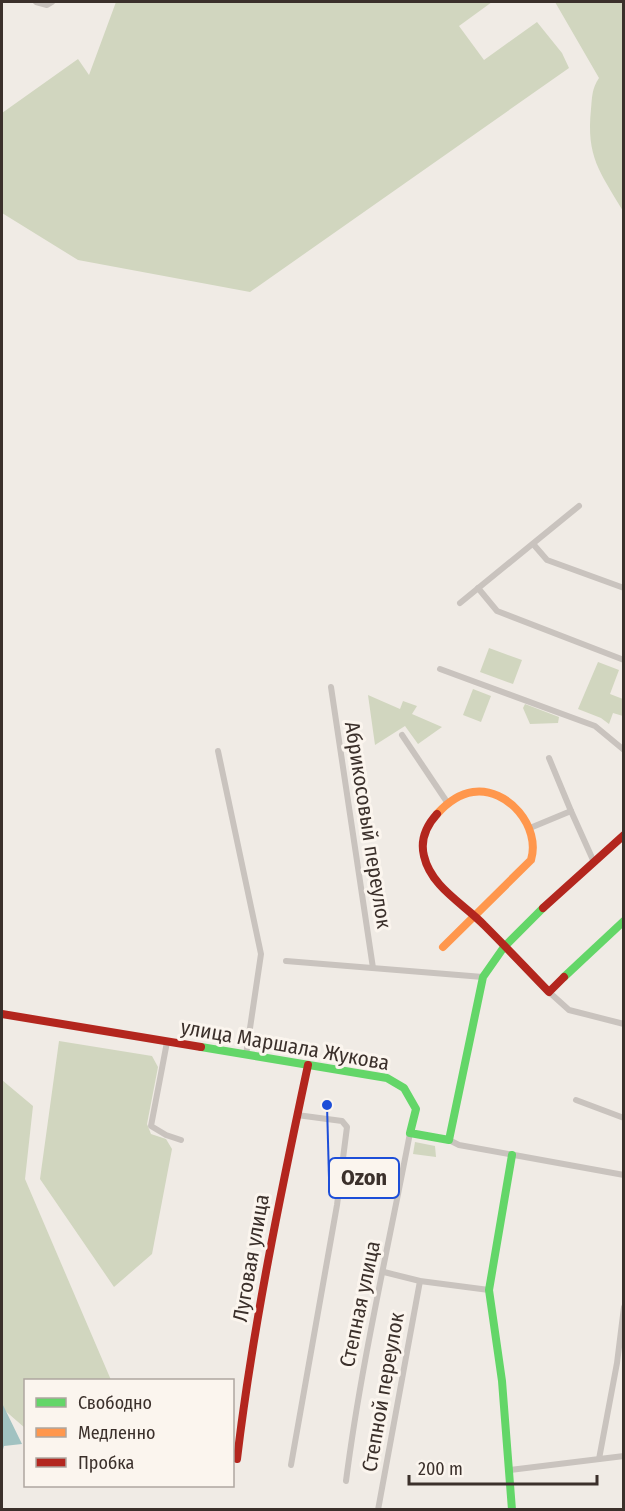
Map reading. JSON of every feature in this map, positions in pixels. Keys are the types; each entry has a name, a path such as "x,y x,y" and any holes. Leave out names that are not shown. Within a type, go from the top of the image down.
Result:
{"street":[{"path":"36,2 47,5 52,2"},
{"path":"460,603 579,506"},
{"path":"534,544 547,560 624,588"},
{"path":"478,588 497,611 624,660"},
{"path":"440,669 595,726 624,750"},
{"name":"Абрикосовый переулок","path":"331,687 373,968"},
{"path":"402,735 447,802"},
{"path":"218,751 261,954 246,1055"},
{"path":"549,758 593,860"},
{"path":"443,947 474,915 531,860 534,853 530,828 518,811 503,798 488,791 468,791 447,802 424,832 423,855 433,876 474,915 569,1011 624,1024"},
{"path":"530,828 571,811"},
{"path":"449,1140 474,1011 483,977 504,947 593,860 624,834"},
{"path":"549,992 624,921"},
{"path":"286,961 483,977"},
{"name":"улица Маршала Жукова","path":"2,1014 387,1078 404,1088 416,1109 410,1133"},
{"path":"166,1042 151,1126 166,1136 181,1140"},
{"name":"Луговая улица","path":"237,1459 245,1392 273,1231 308,1065"},
{"path":"576,1100 624,1118"},
{"path":"291,1465 337,1205 347,1126 342,1121 297,1115"},
{"path":"410,1133 449,1140 459,1145 624,1175"},
{"name":"Степная улица","path":"346,1481 357,1392 384,1272 410,1133"},
{"path":"512,1155 489,1290 502,1381 512,1509"},
{"path":"384,1272 420,1281 489,1290"},
{"name":"Степной переулок","path":"378,1509 420,1281"},
{"path":"598,1459 617,1363 624,1307"},
{"path":"510,1470 624,1456"}],"green space":[{"path":"116,2 492,2 459,26 484,60 537,22 562,53 569,68 250,292 78,260 2,213 2,113 78,59 89,75"},
{"path":"555,2 623,2 623,211 601,174 593,152 590,126 591,105 599,78"},
{"path":"489,648 522,660 513,684 480,672"},
{"path":"598,662 619,670 610,694 623,699 623,716 613,713 609,724 601,718 578,709"},
{"path":"473,689 491,696 481,722 463,715"},
{"path":"368,695 400,709 403,701 417,706 412,714 442,727 418,744 405,726 375,745"},
{"path":"525,704 559,717 558,723 530,724 523,708"},
{"path":"59,1041 152,1056 158,1067 147,1124 151,1134 166,1139 172,1149 152,1254 114,1287 40,1179"},
{"path":"2,1080 33,1106 25,1179 111,1379 24,1379 24,1427 2,1408"},
{"path":"415,1142 435,1146 436,1157 413,1154"}],"water":[{"path":"2,1403 22,1444 4,1446 2,1453"}],"traffic: fast":[{"path":"201,1047 387,1078 404,1088 416,1109 410,1133 449,1140 483,977 504,947 543,908"},
{"path":"564,977 624,921"},
{"path":"512,1155 489,1290 502,1381 512,1510"}],"traffic: slow":[{"path":"437,814 453,800 468,793 486,792 498,796 519,812 531,835 533,847 531,860 443,947"}],"traffic: jam":[{"path":"437,814 427,828 423,850 428,867 441,886 476,917 549,992 564,977"},
{"path":"543,908 624,835"},
{"path":"2,1014 201,1047"},
{"path":"237,1459 259,1310 308,1065"}],"place":[{"name":"Ozon","path":"327,1105"}]}
